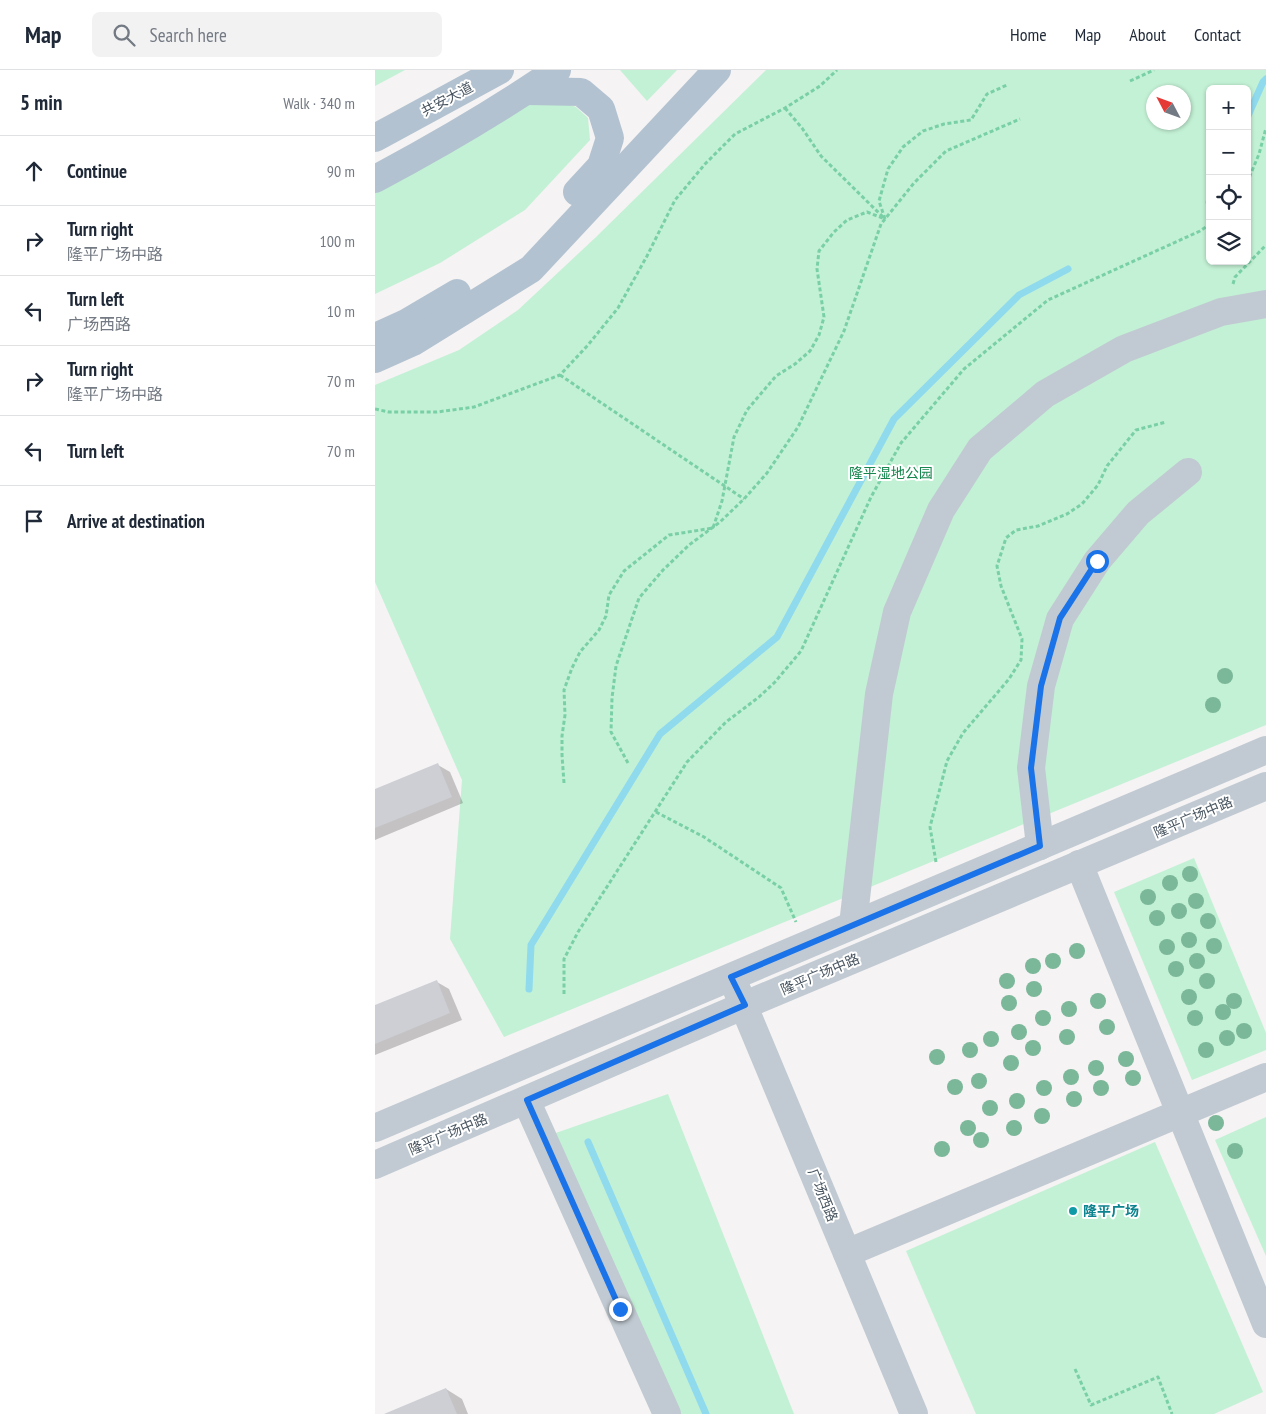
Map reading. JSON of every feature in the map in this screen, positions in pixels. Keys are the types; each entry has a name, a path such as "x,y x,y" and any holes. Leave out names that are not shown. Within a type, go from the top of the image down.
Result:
{"main road":[{"name":"共安大道","path":"384,133 500,70"},
{"path":"375,178 413,158 527,91 557,70"},
{"path":"375,359 413,342 531,269 717,70"},
{"path":"375,337 407,323 517,256 601,166 609,138 601,109 581,92 527,91"}],"street":[{"path":"853,925 879,694 897,612 941,510 981,449 1045,394 1123,349 1221,312 1266,304"},
{"path":"1040,846 1031,768 1041,686 1060,618 1097,561 1138,513 1188,472"},
{"path":"375,1128 1266,750"},
{"name":"隆平广场中路","path":"375,1165 745,1005 1266,786"},
{"path":"1079,864 1266,1324"},
{"name":"广场西路","path":"731,977 745,1005 914,1414"},
{"path":"847,1253 1266,1078"},
{"path":"527,1100 667,1414"}],"path":[{"path":"375,408 389,412 427,412 474,407 560,375 588,345 618,308 675,200 705,164 735,134 785,108 820,86 837,70"},
{"path":"1130,81 1154,70"},
{"path":"885,219 879,201 888,169 903,147 923,131 944,124 971,120 987,94 1007,85"},
{"path":"785,108 802,128 821,156 885,219"},
{"path":"628,762 611,732 612,698 616,666 639,598 663,570 744,499 767,473 798,427 844,331 881,224 914,183 946,151 1020,119"},
{"path":"1250,175 1259,154 1266,128"},
{"path":"713,528 722,501 734,437 747,410 776,376 795,364 810,351 819,335 824,317 817,269 819,252 833,232 847,220 867,212 885,219"},
{"path":"564,994 564,959 578,932 687,762 726,722 759,697 801,651 871,497 901,443 964,369 1049,300 1206,227"},
{"path":"1221,312 1235,277 1266,244"},
{"path":"560,375 744,499"},
{"path":"941,888 930,827 947,761 963,733 1009,678 1021,660 1022,638 1001,586 997,566 1006,538 1016,530 1038,526 1067,514 1082,504 1098,485 1107,466 1136,430 1166,422"},
{"path":"564,783 562,736 565,715 564,690 580,652 599,630 606,616 609,595 624,571 669,535 713,528"},
{"path":"656,812 704,836 781,888 806,946"},
{"path":"1075,1369 1091,1405 1158,1377 1172,1414"}],"green space":[{"path":"375,70 405,70 375,86"},
{"path":"620,70 677,70 647,101"},
{"name":"隆平湿地公园","path":"766,70 1266,70 1266,725 504,1037 450,939 462,780 375,582 375,385 459,350 518,310 595,238"},
{"path":"555,99 576,107 588,118 590,140 525,210 440,263 375,294 375,187 518,107"},
{"path":"1194,858 1266,1033 1266,1050 1192,1080 1114,892"},
{"path":"668,1094 794,1414 679,1414 550,1135"},
{"path":"1266,1117 1266,1256 1215,1140"},
{"path":"1155,1142 1263,1392 1214,1414 976,1414 906,1251"}],"building":[{"path":"438,763 452,797 375,828 375,789"},
{"path":"437,980 450,1013 375,1044 375,1005"},
{"path":"446,1388 457,1414 384,1414"}],"waterway":[{"path":"1251,109 1266,79"},
{"path":"529,989 531,945 660,734 777,637 894,419 1019,295 1068,269"},
{"path":"588,1142 706,1414"}],"place":[{"name":"隆平广场","path":"1073,1211"}],"route":[{"path":"620,1309 527,1100 745,1005 731,977 1040,846 1031,768 1041,686 1060,618 1097,561"}]}
